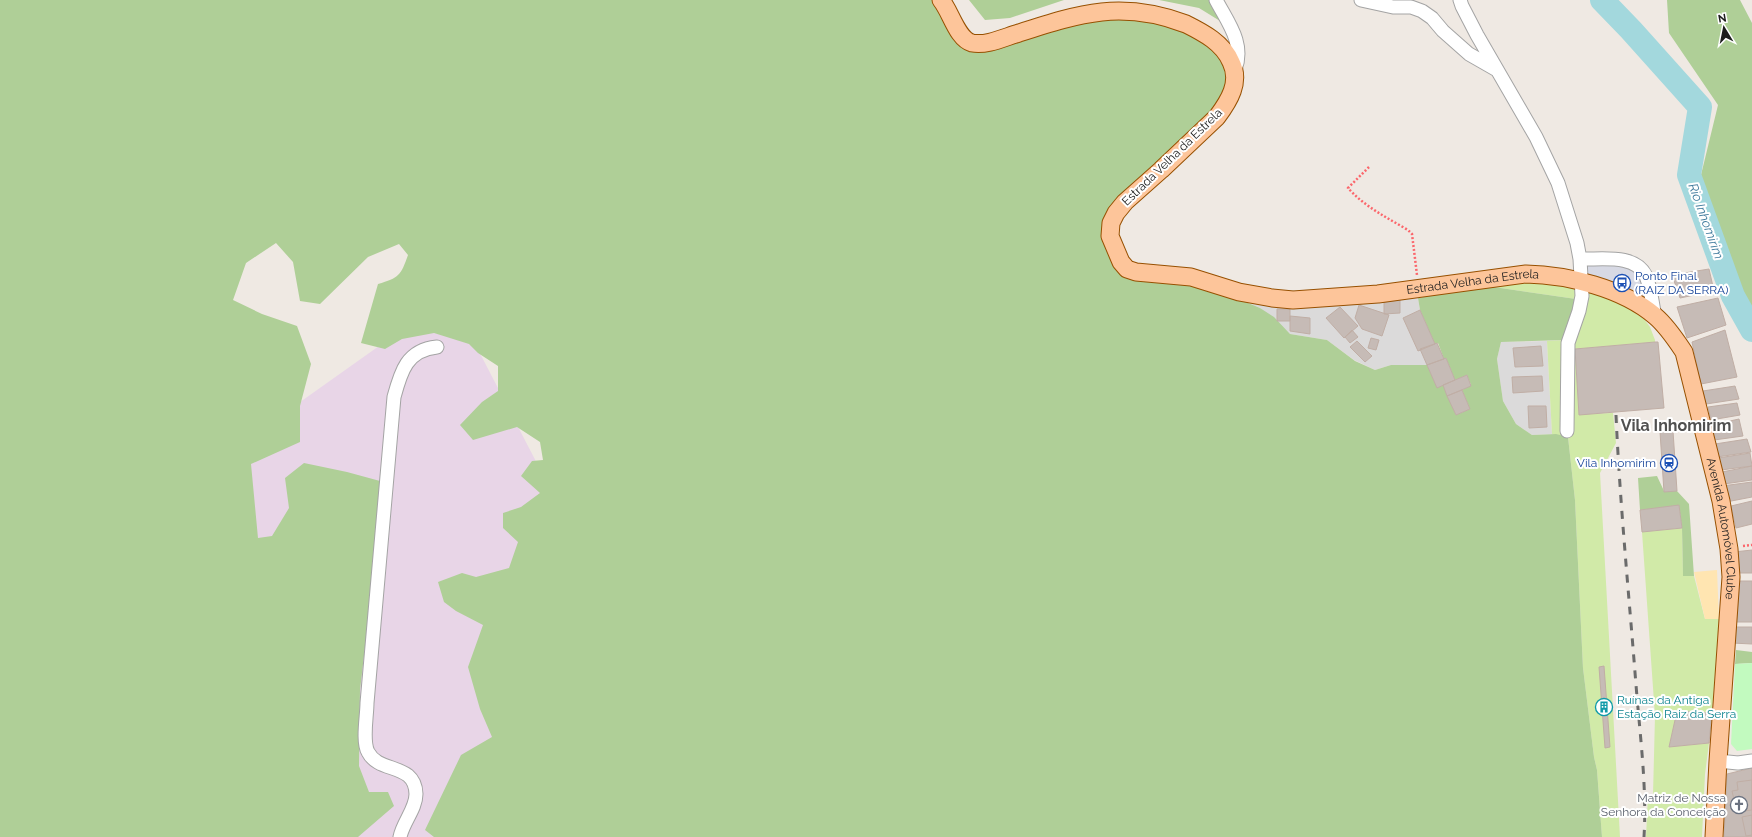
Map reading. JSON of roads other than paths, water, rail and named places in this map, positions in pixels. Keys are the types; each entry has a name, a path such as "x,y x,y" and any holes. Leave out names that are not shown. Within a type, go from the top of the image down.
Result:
{"main road":[{"path":"941,0 946,6 962,36 973,43 993,42 1080,13 1122,8 1144,11 1171,18 1210,37 1223,48 1235,70"},
{"name":"Estrada Velha da Estrela","path":"1235,70 1236,79 1233,89 1217,117 1125,202 1116,213 1111,223 1110,236 1121,262 1127,269 1136,272 1191,277 1239,292 1293,300 1378,294 1526,274 1580,281"},
{"name":"Avenida Automóvel Clube","path":"1580,281 1632,301 1655,316 1672,335 1684,352 1719,494 1727,533 1731,577 1714,837"}],"street":[{"path":"1216,0 1237,40 1239,54 1235,70"},
{"path":"1360,0 1393,7 1411,7 1422,11 1432,18 1442,31 1469,54 1499,71"},
{"path":"1460,0 1468,18 1536,137 1558,183 1572,225 1580,259 1582,296 1568,343 1567,431"},
{"path":"1580,259 1622,260 1635,265 1646,277 1655,316"},
{"path":"400,837 402,829 414,804 416,794 414,785 409,775 400,770 376,762 368,752 366,737 367,703 394,397 403,369 409,360 417,352 428,348 437,347"},
{"path":"1718,761 1738,763 1752,760"}],"waterway":[{"name":"Rio Inhomirim","path":"1602,0 1700,107 1689,175 1733,296 1752,330"}],"railway":[{"path":"1616,415 1622,516 1643,761 1645,799 1644,837"}],"place":[{"name":"Ponto Final (RAIZ DA SERRA)","path":"1622,283"},
{"name":"Vila Inhomirim","path":"1669,463"},
{"name":"Ruínas da Antiga Estação Raiz da Serra","path":"1604,707"},
{"name":"Matriz de Nossa Senhora da Conceição","path":"1739,805"}],"district":[{"name":"Vila Inhomirim","path":"1676,425"}]}
